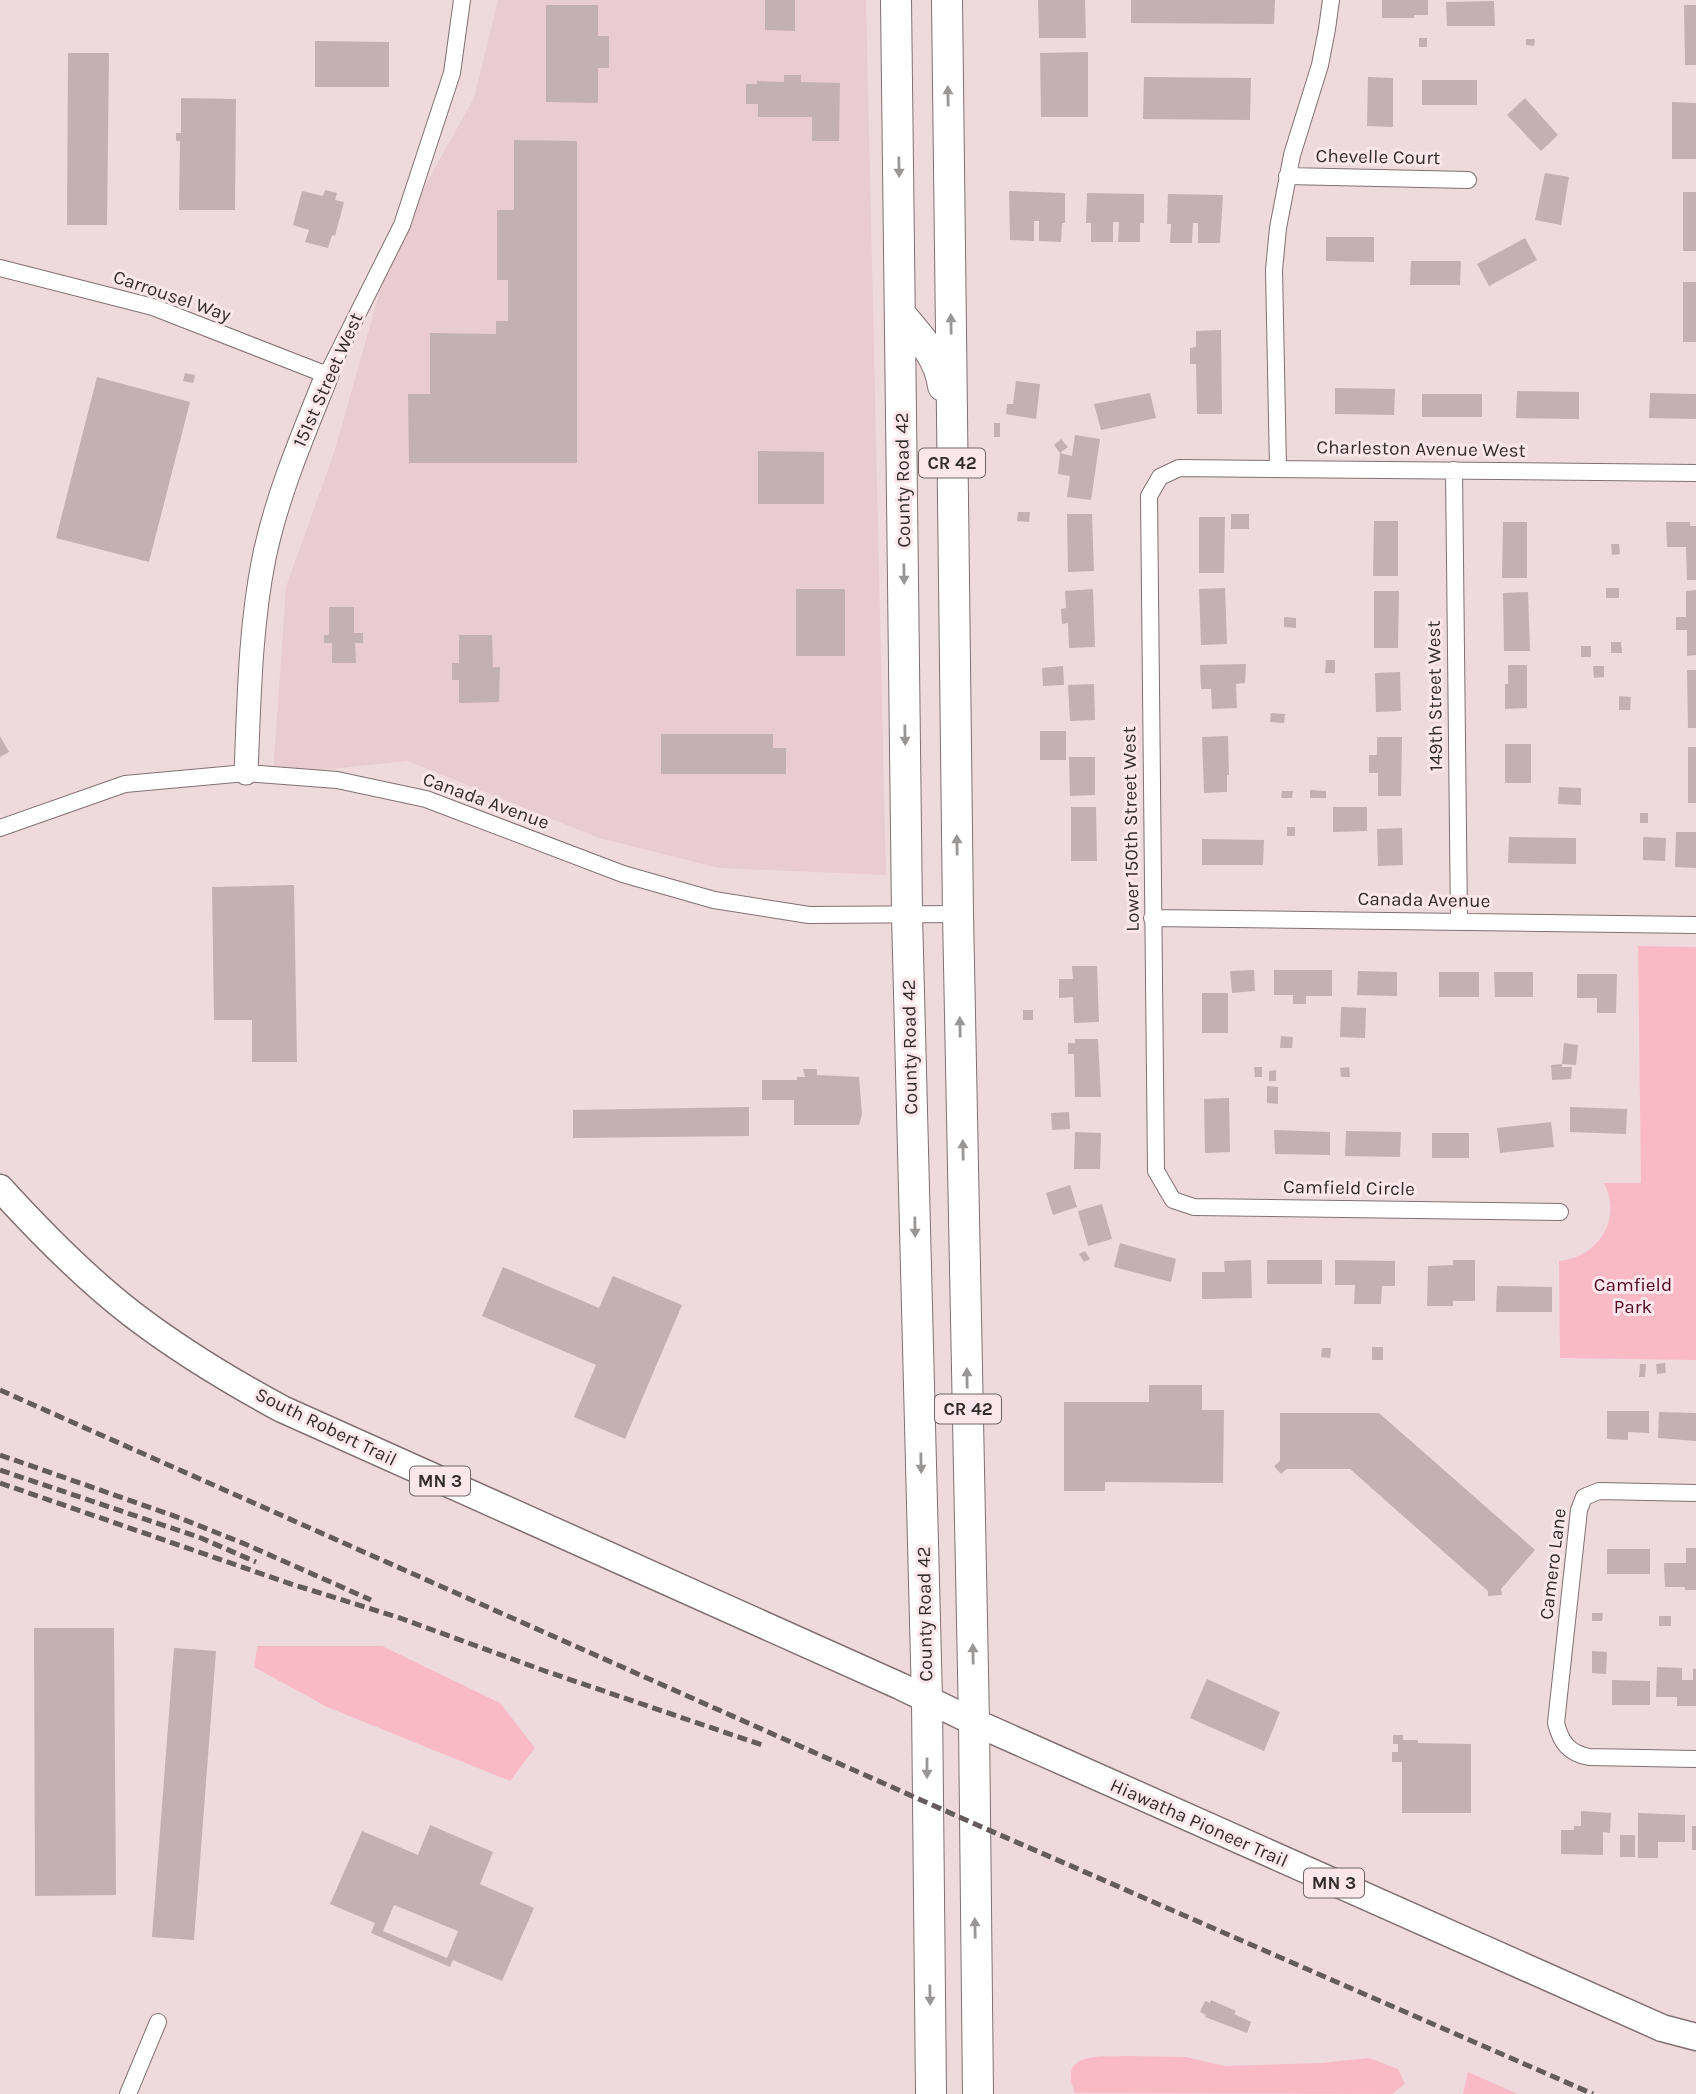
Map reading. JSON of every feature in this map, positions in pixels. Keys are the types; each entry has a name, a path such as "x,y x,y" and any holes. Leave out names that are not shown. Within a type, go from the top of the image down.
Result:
{"highway":[{"name":"County Road 42","path":"896,0 907,914 927,1700 931,2094"},
{"name":"CR 42","path":"947,0 958,914 974,1722 978,2094"},
{"path":"901,315 932,352 941,376 945,405 949,686 956,732"}],"main road":[{"name":"South Robert Trail","path":"0,1188 54,1246 130,1313 207,1366 264,1399 927,1700"},
{"name":"MN 3","path":"927,1700 974,1722"},
{"name":"Hiawatha Pioneer Trail","path":"974,1722 1662,2028 1696,2037"}],"street":[{"name":"151st Street West","path":"246,773 251,654 264,558 290,465 327,375 402,225 452,73 462,0"},
{"path":"1278,468 1274,270 1278,228 1287,176 1320,65 1331,0"},
{"name":"Chevelle Court","path":"1287,176 1468,180"},
{"name":"Carrousel Way","path":"0,268 153,307 327,375"},
{"name":"Charleston Avenue West","path":"1154,488 1160,477 1179,468 1696,473"},
{"name":"149th Street West","path":"1454,470 1459,922"},
{"name":"Lower 150th Street West","path":"1154,488 1149,496 1156,1171"},
{"name":"Canada Avenue","path":"0,828 125,784 246,773 337,780 426,799 623,874 713,900 809,915 958,914"},
{"name":"Canada Avenue","path":"1152,918 1696,925"},
{"name":"Camfield Circle","path":"1156,1171 1173,1200 1195,1208 1560,1212"},
{"name":"Camero Lane","path":"1696,1493 1599,1491 1584,1497 1581,1503 1556,1723 1566,1747 1576,1754 1590,1757 1696,1759"},
{"path":"128,2094 158,2022"}],"shaded area":[{"path":"498,0 866,0 886,875 718,868 599,838 408,761 273,775 286,587 334,453 394,241 474,98"}],"green space":[{"name":"Camfield Park","path":"1638,946 1696,947 1696,1360 1560,1358 1559,1261 1585,1253 1603,1234 1610,1210 1604,1183 1641,1183"},
{"path":"257,1646 382,1646 500,1703 535,1748 510,1781 327,1707 254,1667"},
{"path":"1094,2057 1186,2057 1225,2066 1321,2063 1369,2058 1398,2069 1405,2084 1392,2094 1075,2093 1071,2079 1076,2063"},
{"path":"1468,2072 1518,2094 1463,2094"}],"building":[{"path":"765,0 795,0 795,31 765,30"},
{"path":"1038,0 1085,0 1086,38 1039,38"},
{"path":"1131,0 1275,0 1274,24 1131,23"},
{"path":"1382,0 1428,0 1428,15 1382,18"},
{"path":"1494,1 1495,26 1447,26 1446,2"},
{"path":"546,5 598,5 598,36 609,36 609,68 598,68 598,103 546,102"},
{"path":"1684,5 1696,5 1696,65 1685,65"},
{"path":"1419,38 1427,38 1427,47 1419,47"},
{"path":"1526,39 1535,39 1534,46 1526,45"},
{"path":"315,41 389,42 389,87 315,87"},
{"path":"1088,52 1088,117 1041,117 1040,53"},
{"path":"68,53 109,53 107,225 67,225"},
{"path":"784,75 801,75 801,82 840,83 839,141 812,141 812,117 758,117 758,104 746,104 746,84 757,84 757,81 784,82"},
{"path":"1144,77 1251,78 1250,120 1143,119"},
{"path":"1368,77 1393,78 1393,127 1367,126"},
{"path":"1422,80 1477,80 1477,105 1422,105"},
{"path":"181,98 236,99 235,210 179,210 180,141 176,141 176,133 181,133"},
{"path":"1525,98 1558,135 1541,151 1507,115"},
{"path":"1672,102 1696,103 1696,159 1672,159"},
{"path":"514,140 577,141 577,463 409,463 408,394 430,394 430,333 496,334 496,321 508,321 508,280 497,280 497,210 514,210"},
{"path":"1545,173 1569,177 1561,225 1535,220"},
{"path":"325,190 337,193 335,200 344,202 335,236 332,235 328,248 305,242 309,230 293,225 302,191 323,196"},
{"path":"1009,191 1065,193 1065,223 1062,223 1061,242 1039,241 1039,221 1034,221 1034,241 1010,240"},
{"path":"1683,192 1696,192 1696,251 1683,251"},
{"path":"1087,193 1144,194 1144,223 1140,223 1140,242 1118,242 1119,222 1113,222 1113,242 1091,242 1091,223 1086,223"},
{"path":"1168,194 1223,195 1220,243 1198,243 1198,223 1193,223 1192,243 1170,243 1171,224 1167,224"},
{"path":"1326,237 1374,237 1374,262 1326,261"},
{"path":"1525,238 1537,260 1489,286 1477,264"},
{"path":"1411,261 1461,261 1460,285 1410,285"},
{"path":"1683,282 1696,282 1696,342 1683,342"},
{"path":"1221,330 1222,414 1197,414 1196,364 1190,364 1190,348 1196,347 1196,331"},
{"path":"185,373 195,375 193,383 183,381"},
{"path":"97,377 190,402 149,562 56,538"},
{"path":"1016,381 1040,384 1036,419 1006,414 1007,404 1013,404"},
{"path":"1335,388 1395,389 1394,415 1335,414"},
{"path":"1517,391 1579,392 1579,419 1516,418"},
{"path":"1150,393 1156,418 1101,430 1094,404"},
{"path":"1650,393 1696,394 1696,419 1649,418"},
{"path":"1422,394 1482,394 1482,417 1422,417"},
{"path":"994,423 1000,423 1000,437 994,437"},
{"path":"1075,435 1100,439 1091,500 1067,497 1070,476 1058,474 1060,453 1072,456"},
{"path":"1061,439 1068,447 1060,453 1054,445"},
{"path":"758,451 824,452 824,504 758,504"},
{"path":"1018,512 1030,512 1029,522 1017,521"},
{"path":"1067,514 1092,514 1094,571 1068,572"},
{"path":"1231,514 1249,514 1249,529 1231,529"},
{"path":"1199,517 1225,517 1224,573 1199,573"},
{"path":"1374,521 1398,521 1398,576 1373,576"},
{"path":"1503,522 1527,522 1527,578 1502,578"},
{"path":"1666,522 1690,522 1690,526 1696,526 1696,580 1687,580 1686,547 1667,547"},
{"path":"1611,544 1619,544 1620,554 1612,555"},
{"path":"1225,588 1227,644 1201,645 1199,589"},
{"path":"1606,588 1619,588 1619,598 1606,598"},
{"path":"796,589 845,589 845,656 796,656"},
{"path":"1093,589 1095,647 1069,648 1068,623 1062,624 1061,609 1066,608 1065,591"},
{"path":"1696,590 1696,655 1687,656 1687,630 1676,630 1676,617 1686,617 1686,591"},
{"path":"1374,591 1399,591 1398,648 1374,648"},
{"path":"1528,592 1530,651 1504,651 1503,593"},
{"path":"329,607 354,607 354,633 363,633 363,643 355,643 356,663 332,663 332,643 324,643 324,635 329,635"},
{"path":"1284,617 1296,618 1296,628 1284,627"},
{"path":"459,635 492,635 493,667 500,667 499,702 459,703 459,680 452,680 452,663 459,663"},
{"path":"1611,642 1621,642 1622,653 1611,653"},
{"path":"1581,646 1591,646 1591,657 1581,657"},
{"path":"1326,660 1335,660 1335,673 1325,673"},
{"path":"1246,664 1245,683 1236,684 1237,708 1212,709 1211,689 1201,689 1200,665"},
{"path":"1508,665 1527,665 1527,708 1505,709"},
{"path":"1063,666 1064,685 1043,686 1042,668"},
{"path":"1593,666 1604,666 1604,677 1594,678"},
{"path":"1687,670 1696,670 1696,728 1688,728"},
{"path":"1400,672 1401,711 1376,712 1375,673"},
{"path":"1094,684 1095,720 1070,721 1068,685"},
{"path":"1619,696 1631,697 1630,710 1619,710"},
{"path":"1271,713 1285,714 1284,723 1270,722"},
{"path":"1040,731 1066,731 1066,760 1040,760"},
{"path":"661,734 773,734 773,748 786,748 786,774 661,774"},
{"path":"0,736 9,752 0,757"},
{"path":"1228,736 1227,792 1204,793 1202,737"},
{"path":"1377,737 1402,737 1401,796 1378,796 1378,773 1369,773 1369,755 1377,755"},
{"path":"1505,744 1531,744 1531,783 1505,783"},
{"path":"1688,747 1696,747 1696,803 1688,803"},
{"path":"1069,757 1095,757 1095,795 1070,796"},
{"path":"1559,787 1581,788 1581,805 1558,804"},
{"path":"1310,790 1326,791 1326,798 1310,798"},
{"path":"1282,791 1293,791 1292,798 1281,798"},
{"path":"1071,807 1096,807 1097,861 1071,861"},
{"path":"1333,807 1367,807 1367,831 1333,832"},
{"path":"1640,813 1648,813 1648,823 1640,823"},
{"path":"1287,827 1295,827 1295,836 1287,836"},
{"path":"1402,828 1403,865 1378,866 1377,829"},
{"path":"1676,832 1696,832 1696,868 1675,867"},
{"path":"1509,837 1576,838 1576,864 1508,863"},
{"path":"1643,837 1666,838 1665,861 1643,860"},
{"path":"1202,839 1264,840 1263,865 1202,865"},
{"path":"294,885 297,1062 252,1062 252,1020 214,1020 212,887"},
{"path":"1072,966 1097,966 1099,1022 1074,1023 1073,997 1059,998 1059,979 1073,979"},
{"path":"1254,970 1255,991 1232,993 1230,971"},
{"path":"1274,970 1332,970 1332,996 1306,996 1306,1004 1293,1004 1293,995 1274,995"},
{"path":"1358,971 1397,972 1397,996 1357,995"},
{"path":"1439,972 1479,972 1479,997 1439,997"},
{"path":"1494,972 1533,972 1533,997 1495,997"},
{"path":"1577,974 1617,974 1616,1013 1597,1013 1597,998 1577,998"},
{"path":"1202,993 1228,993 1228,1033 1202,1033"},
{"path":"1341,1007 1366,1008 1365,1038 1340,1037"},
{"path":"1023,1010 1033,1010 1033,1020 1023,1020"},
{"path":"1281,1036 1293,1037 1292,1048 1280,1048"},
{"path":"1075,1039 1098,1039 1101,1097 1075,1097 1074,1054 1068,1054 1068,1043 1075,1043"},
{"path":"1564,1043 1578,1045 1576,1065 1562,1064"},
{"path":"1562,1064 1562,1067 1572,1067 1571,1079 1552,1080 1551,1065"},
{"path":"1254,1067 1262,1067 1262,1077 1255,1077"},
{"path":"1349,1067 1350,1077 1341,1077 1340,1068"},
{"path":"803,1069 817,1069 817,1075 859,1077 862,1114 859,1125 794,1125 794,1100 762,1100 762,1080 797,1080 797,1077 805,1077"},
{"path":"1276,1070 1276,1081 1269,1081 1269,1071"},
{"path":"1267,1086 1278,1087 1278,1104 1267,1103"},
{"path":"1229,1098 1230,1152 1205,1153 1204,1099"},
{"path":"749,1107 749,1136 573,1138 573,1110"},
{"path":"1570,1107 1627,1109 1626,1134 1570,1132"},
{"path":"1069,1112 1070,1129 1052,1130 1051,1113"},
{"path":"1551,1122 1554,1147 1500,1153 1497,1128"},
{"path":"1274,1130 1330,1132 1330,1155 1275,1154"},
{"path":"1346,1131 1401,1132 1400,1157 1345,1156"},
{"path":"1075,1132 1101,1133 1100,1169 1074,1169"},
{"path":"1432,1133 1469,1133 1469,1158 1432,1158"},
{"path":"1070,1185 1077,1207 1053,1215 1046,1193"},
{"path":"1102,1204 1112,1239 1088,1246 1078,1211"},
{"path":"1120,1243 1176,1259 1171,1282 1114,1267"},
{"path":"1085,1251 1090,1259 1084,1262 1079,1254"},
{"path":"1251,1260 1252,1298 1202,1299 1202,1272 1225,1272 1224,1261"},
{"path":"1267,1260 1322,1260 1322,1284 1267,1284"},
{"path":"1335,1260 1395,1261 1395,1286 1382,1286 1381,1304 1354,1304 1355,1285 1335,1285"},
{"path":"1453,1260 1475,1260 1475,1301 1453,1301 1453,1306 1427,1306 1428,1266 1453,1265"},
{"path":"503,1267 599,1308 613,1276 682,1305 625,1439 574,1417 596,1365 482,1316"},
{"path":"1497,1286 1552,1287 1552,1312 1496,1312"},
{"path":"1372,1347 1383,1347 1383,1360 1372,1360"},
{"path":"1322,1348 1331,1348 1330,1358 1321,1357"},
{"path":"1665,1363 1666,1373 1657,1374 1656,1364"},
{"path":"1640,1364 1646,1364 1645,1377 1639,1377"},
{"path":"1149,1385 1202,1385 1202,1410 1224,1410 1223,1483 1105,1482 1105,1491 1064,1491 1064,1402 1149,1402"},
{"path":"1607,1411 1649,1411 1649,1433 1628,1432 1628,1440 1607,1439"},
{"path":"1659,1412 1696,1413 1696,1441 1658,1438"},
{"path":"1280,1413 1379,1413 1535,1550 1501,1589 1502,1595 1488,1596 1488,1591 1350,1469 1287,1469 1281,1474 1274,1466 1280,1461"},
{"path":"1686,1548 1696,1548 1696,1590 1665,1587 1664,1563 1686,1563"},
{"path":"1607,1549 1650,1549 1650,1574 1607,1574"},
{"path":"1592,1613 1603,1613 1602,1621 1592,1621"},
{"path":"1659,1616 1671,1616 1671,1626 1659,1626"},
{"path":"34,1628 114,1628 116,1895 35,1896"},
{"path":"174,1648 216,1651 194,1940 152,1937"},
{"path":"1592,1651 1607,1652 1606,1674 1592,1673"},
{"path":"1657,1667 1682,1668 1682,1680 1693,1680 1693,1669 1696,1669 1696,1706 1677,1706 1677,1697 1656,1697"},
{"path":"1207,1679 1280,1712 1264,1751 1190,1718"},
{"path":"1612,1680 1650,1681 1650,1705 1612,1705"},
{"path":"1393,1735 1403,1735 1403,1740 1418,1740 1418,1743 1471,1744 1471,1813 1402,1813 1402,1762 1392,1762 1392,1752 1398,1752 1398,1744 1393,1744"},
{"path":"1581,1811 1611,1813 1610,1833 1603,1832 1603,1855 1561,1854 1561,1830 1574,1830 1574,1826 1581,1826"},
{"path":"1638,1813 1685,1815 1685,1842 1658,1842 1658,1858 1638,1858"},
{"path":"430,1825 493,1852 480,1884 534,1908 502,1981 453,1960 450,1967 371,1933 375,1923 330,1904 362,1831 418,1855","holes":["394,1905 458,1931 447,1958 383,1931"]},
{"path":"1692,1826 1696,1826 1696,1850 1692,1850"},
{"path":"1620,1835 1635,1835 1635,1857 1620,1857"},
{"path":"1211,2000 1236,2011 1234,2014 1251,2022 1247,2033 1205,2017 1206,2015 1200,2012 1205,2001 1210,2003"}],"railway":[{"path":"0,1390 975,1824 1593,2094"},
{"path":"0,1455 180,1518 371,1600"},
{"path":"0,1470 201,1538 256,1562"},
{"path":"0,1483 288,1583 400,1618 765,1746"}]}
